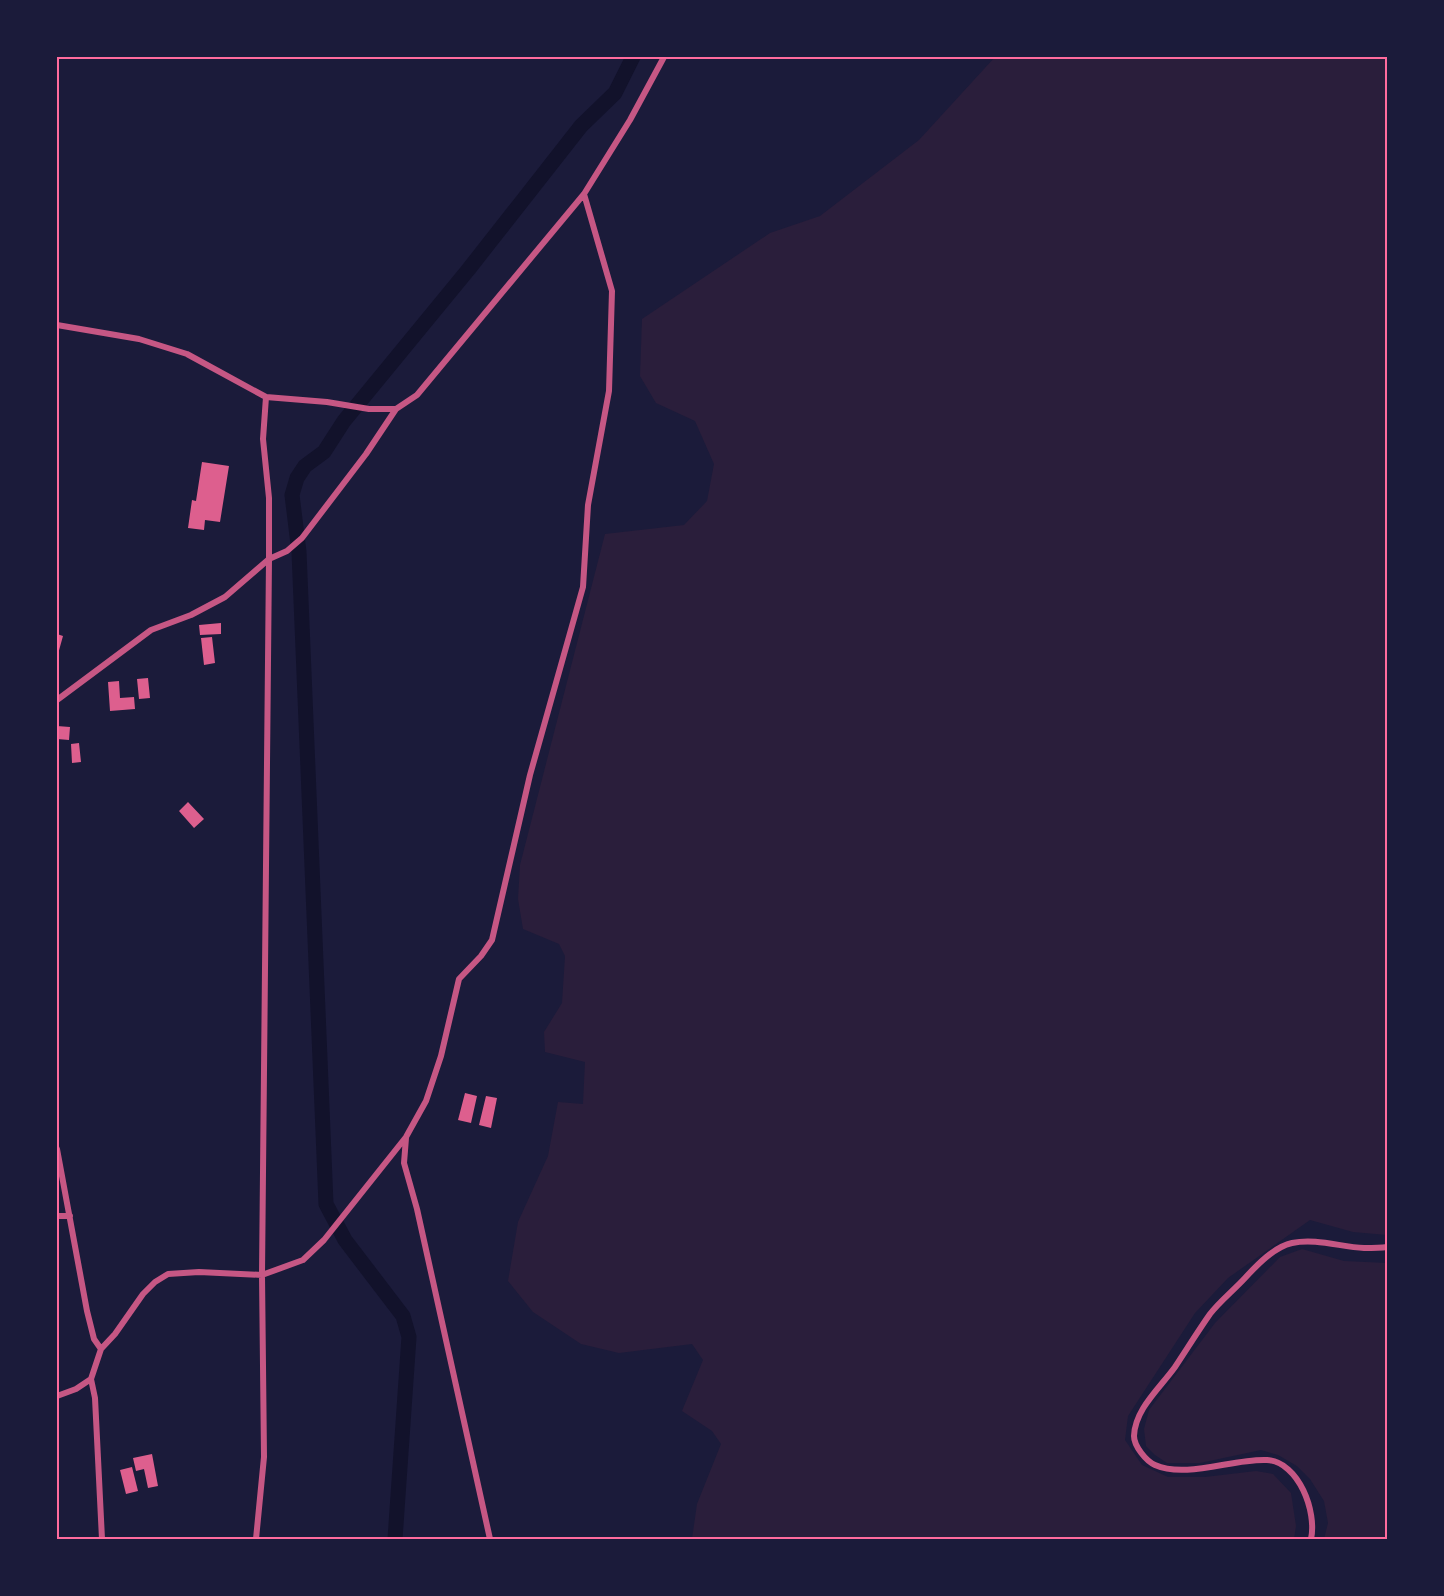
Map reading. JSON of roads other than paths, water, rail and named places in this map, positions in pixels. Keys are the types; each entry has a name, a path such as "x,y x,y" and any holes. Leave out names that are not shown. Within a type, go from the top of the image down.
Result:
{"street":[{"path":"57,700 151,630 191,615 225,597 269,559 287,551 302,538 366,454 396,409 417,395 584,194 630,120 664,57"},
{"path":"102,1539 95,1398 91,1379 101,1349 115,1334 142,1294 168,1274 199,1272 262,1275 303,1260 324,1240 406,1137 426,1101 437,1068 459,979 481,956 492,940 530,775 583,587 588,505 609,391 612,291 584,194"},
{"path":"57,325 139,339 187,354 266,397 369,409 396,409"},
{"path":"256,1539 264,1457 262,1275 269,559 269,498 263,439 266,397"},
{"path":"406,1137 404,1163 417,1209 490,1539"},
{"path":"57,1149 87,1311 94,1339 101,1349"},
{"path":"57,1216 70,1216"},
{"path":"1311,1539 1313,1516 1304,1489 1286,1467 1268,1460 1179,1469 1169,1469 1153,1464 1142,1453 1134,1438 1138,1418 1212,1312 1267,1257 1291,1243 1313,1242 1364,1248 1387,1247"},
{"path":"57,1396 76,1389 91,1379"}],"waterway":[{"path":"395,1539 409,1337 403,1316 345,1240 326,1204 299,552 292,495 297,478 305,466 324,452 344,421 468,270 581,126 615,93 633,57"}]}
